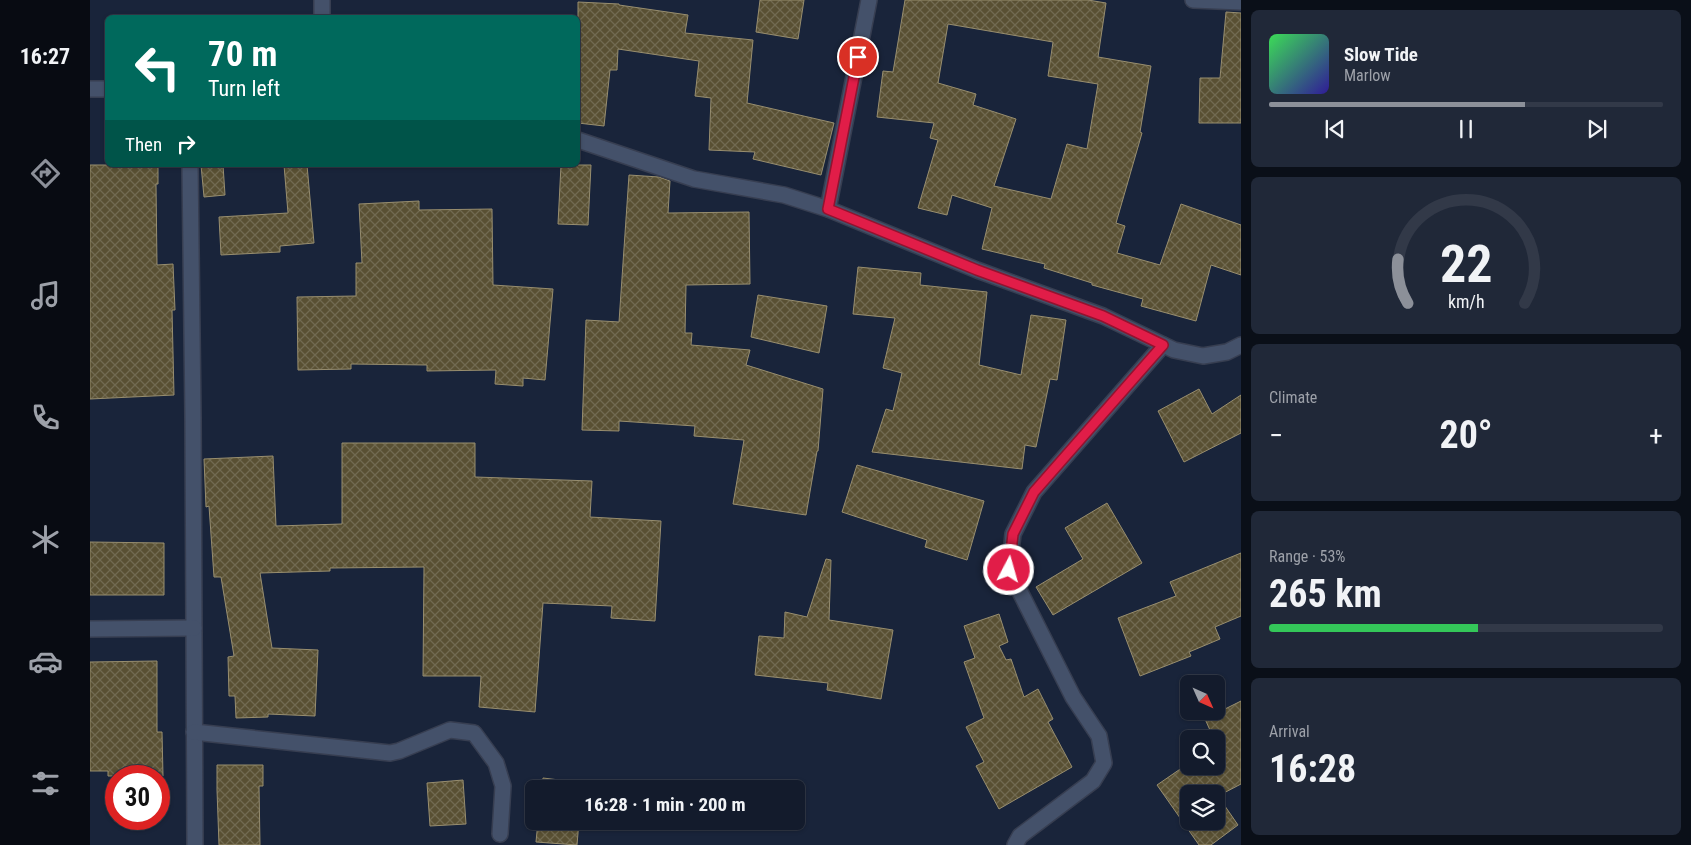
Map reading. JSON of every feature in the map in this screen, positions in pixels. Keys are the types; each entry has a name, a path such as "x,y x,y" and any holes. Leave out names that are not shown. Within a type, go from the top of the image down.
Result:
{"street":[{"path":"322,0 322,15"},
{"path":"828,209 869,0"},
{"path":"1193,0 1241,2"},
{"path":"90,89 105,89"},
{"path":"580,141 694,179 784,195 828,209 977,270 1103,316 1174,350 1203,356 1227,352 1241,345"},
{"path":"190,167 194,845"},
{"path":"1015,845 1020,836 1094,780 1104,763 1099,736 1073,697 1009,570 1013,534 1034,492 1163,345"},
{"path":"90,629 194,628"},
{"path":"194,732 390,753 450,730 474,733 496,762 503,786 500,834"}],"building":[{"path":"760,0 804,0 798,39 756,32"},
{"path":"905,0 1088,0 1106,3 1098,57 1151,66 1140,132 1142,133 1116,223 1125,226 1117,253 1160,265 1181,204 1241,225 1241,275 1211,265 1196,321 1141,306 1143,299 1092,285 1092,283 1044,268 1045,264 982,249 992,208 952,195 947,215 918,208 938,140 930,138 934,123 877,117 883,71 893,72","holes":["948,24 1053,42 1048,76 1098,84 1087,149 1067,144 1051,199 994,186 1016,119 973,105 976,94 938,83"]},
{"path":"578,2 619,4 688,15 685,33 753,40 747,103 834,123 821,175 753,159 755,152 709,150 711,98 695,96 699,61 618,49 617,70 610,70 604,126 580,123 580,15 578,15"},
{"path":"1226,12 1241,13 1241,123 1199,123 1200,78 1220,78"},
{"path":"90,165 105,165 105,167 158,167 158,184 156,184 157,265 173,264 175,310 172,310 174,395 90,399"},
{"path":"591,165 588,225 558,224 561,167"},
{"path":"201,167 223,167 225,195 204,197"},
{"path":"284,167 307,167 314,243 280,246 280,252 221,255 219,217 288,213"},
{"path":"629,175 659,177 670,181 668,213 749,212 750,284 686,285 685,333 692,333 691,345 750,350 746,365 823,389 818,451 806,515 733,504 744,440 694,436 695,426 619,421 619,431 582,430 586,320 619,322"},
{"path":"419,201 419,210 492,209 493,285 553,289 545,380 523,378 523,386 495,384 496,370 427,371 427,365 351,364 351,369 298,370 297,297 356,296 356,263 362,263 359,204"},
{"path":"858,267 921,273 920,285 987,292 979,365 1021,375 1031,315 1066,320 1057,380 1050,379 1036,447 1025,445 1022,469 872,452 886,409 893,411 902,373 883,368 895,318 853,314"},
{"path":"758,295 827,306 819,353 751,337"},
{"path":"1199,389 1212,414 1241,395 1241,433 1184,462 1158,411"},
{"path":"342,443 475,443 475,477 592,481 590,517 661,521 655,621 611,618 612,606 543,603 535,712 479,707 481,676 423,676 424,567 330,568 330,571 260,573 272,648 318,650 315,716 268,714 268,717 236,718 235,696 229,696 228,657 234,656 221,577 214,577 209,506 206,507 204,459 273,456 276,526 342,524"},
{"path":"857,465 984,501 967,560 925,547 927,540 842,512"},
{"path":"1107,503 1142,563 1053,615 1036,587 1083,559 1065,528"},
{"path":"90,542 164,543 164,595 90,595"},
{"path":"1241,553 1241,616 1215,627 1220,639 1189,652 1191,656 1140,676 1118,618 1176,596 1170,582"},
{"path":"826,559 831,560 829,620 893,630 881,699 827,690 828,683 755,675 759,636 784,638 785,612 807,617"},
{"path":"999,614 1008,642 999,646 1006,660 1011,659 1024,697 1038,689 1053,719 1048,722 1072,767 999,809 976,766 984,762 966,727 984,718 964,662 975,658 964,626"},
{"path":"157,661 157,732 162,732 163,765 105,765 105,771 90,771 90,662"},
{"path":"1241,701 1241,784 1225,792 1225,785 1180,785 1180,818 1157,785 1180,769 1180,775 1225,775 1225,730 1210,730 1205,720 1225,720 1225,709"},
{"path":"217,765 263,765 263,786 259,786 260,845 219,845"},
{"path":"543,778 559,780 543,780"},
{"path":"463,780 466,824 430,826 427,783"},
{"path":"1225,806 1238,825 1211,845 1199,845 1188,830 1225,830"},
{"path":"537,830 578,830 577,845 536,842"}],"route":[{"path":"858,57 828,209 977,270 1103,316 1163,345 1034,492 1013,534 1009,570"}]}
